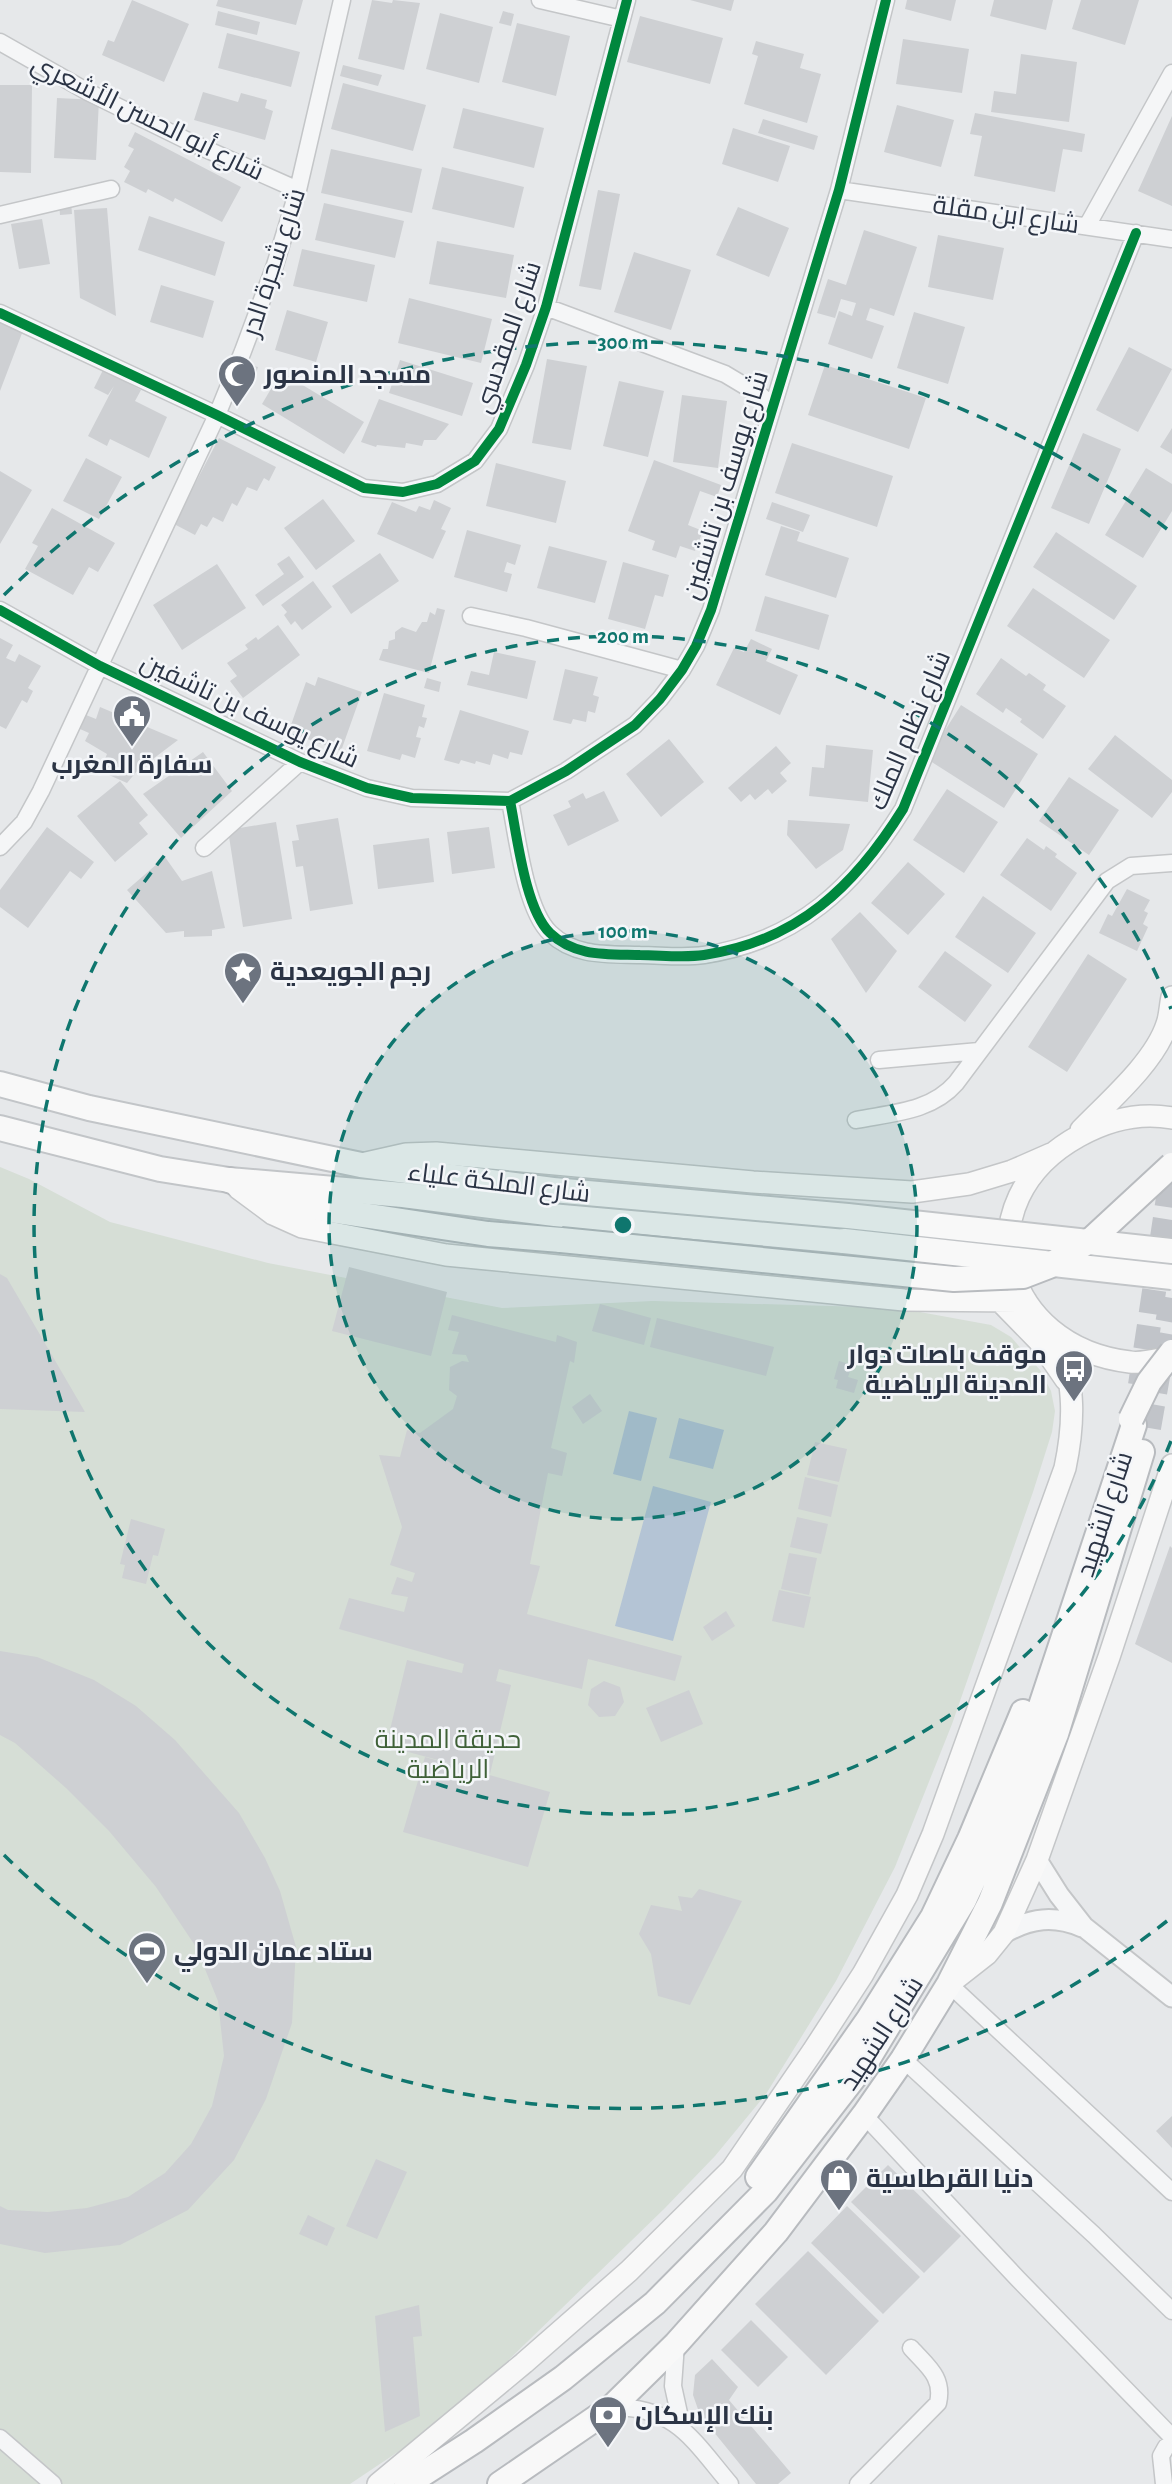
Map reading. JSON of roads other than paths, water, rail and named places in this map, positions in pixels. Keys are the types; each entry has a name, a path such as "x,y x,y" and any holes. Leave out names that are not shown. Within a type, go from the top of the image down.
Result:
{"main road":[{"path":"1069,1141 1136,1074 1169,1034 1172,997"},
{"name":"شارع الملكة علياء","path":"0,1084 114,1114 554,1202 858,1242 1172,1277"},
{"path":"1172,1118 1126,1118 1097,1126 1051,1154 1032,1175 1018,1201 1009,1226 1008,1253 1014,1279 1026,1301 1043,1323 1063,1339 1096,1356 1133,1363 1172,1354"},
{"name":"شارع الملكة علياء","path":"0,1128 160,1169 229,1180 403,1195 848,1216 1172,1251"},
{"path":"360,1165 406,1153 436,1153 753,1182 912,1192 969,1184 1012,1171 1051,1154"},
{"path":"229,1180 290,1204 488,1234 954,1279 1023,1276 1049,1266 1071,1254 1111,1223 1172,1166"},
{"path":"229,1180 274,1214 302,1227 446,1255 904,1300 1026,1301"},
{"path":"904,1300 923,1272 928,1256 927,1222 912,1192"},
{"path":"1000,1301 1039,1341 1071,1387"},
{"path":"378,2484 524,2363 629,2271 732,2169 863,1974 906,1895 933,1834 1065,1468 1073,1414 1063,1339"},
{"path":"708,2249 869,2019 933,1917 974,1828 1055,1632 1131,1419 1149,1382 1172,1354"},
{"name":"شارع الشهيد","path":"407,2484 563,2378 643,2315 766,2191 866,2062 964,1900 1034,1730 1141,1427 1056,1734 990,1903 948,1984 864,2115 776,2232 676,2344 612,2407 517,2479"},
{"path":"948,1984 987,1954 1004,1933 1037,1860 1109,1657 1172,1465"}],"street":[{"name":"شارع شجرة الدر","path":"0,847 24,822 218,415 275,265 298,190 342,0"},
{"path":"540,0 622,19"},
{"name":"شارع المقدسي","path":"0,313 218,415 363,488 403,492 437,484 475,461 499,429 526,365 546,307 627,0"},
{"name":"شارع يوسف بن تاشفين","path":"0,610 100,666 300,762 367,788 412,798 510,801 566,771 635,725 660,699 682,670 701,634 724,573 839,190 886,0"},
{"name":"شارع أبو الحسن الأشعري","path":"0,42 88,92 190,142 298,190"},
{"path":"1087,226 1172,73"},
{"path":"0,215 111,189"},
{"name":"شارع ابن مقلة","path":"839,190 1172,239"},
{"name":"شارع نظام الملك","path":"510,801 535,911 548,931 567,946 590,954 702,956 744,946 785,929 822,906 880,846 904,809 1136,233"},
{"path":"546,307 724,374 760,395 773,407"},
{"path":"471,616 682,670"},
{"path":"204,848 300,762"},
{"path":"856,1120 933,1103 949,1091 1107,881 1131,866 1172,863"},
{"path":"878,1060 979,1051"},
{"path":"1037,1860 1051,1884 1084,1927"},
{"path":"1004,1933 1035,1919 1068,1921 1084,1927 1170,1988"},
{"path":"948,1984 1172,2192"},
{"path":"902,2059 1094,2235 1172,2311"},
{"path":"864,2115 1172,2437"},
{"path":"676,2344 673,2386 682,2427"},
{"path":"858,2484 938,2403 941,2391 938,2379 911,2348"},
{"path":"612,2407 656,2413 682,2427 730,2484"},
{"path":"0,2438 52,2484"},
{"path":"1164,2484 1161,2456 1166,2447 1172,2444"}],"water":[{"path":"629,1411 657,1418 641,1481 613,1474"},
{"path":"679,1418 724,1430 713,1469 669,1458"},
{"path":"653,1486 711,1502 673,1641 615,1626"}],"tunnel":[{"path":"1140,1385 1172,1171"},
{"path":"1149,1428 1172,1296"}],"place":[{"name":"مسجد المنصور","path":"237,408"},
{"name":"سفارة المغرب","path":"132,748"},
{"name":"رجم الجويعدية","path":"243,1005"},
{"name":"موقف باصات دوار المدينة الرياضية","path":"1074,1403"},
{"name":"ستاد عمان الدولي","path":"147,1985"},
{"name":"دنيا القرطاسية","path":"839,2212"},
{"name":"بنك الإسكان","path":"608,2449"}],"park label":[{"name":"حديقة المدينة الرياضية","path":"448,1754"}]}
